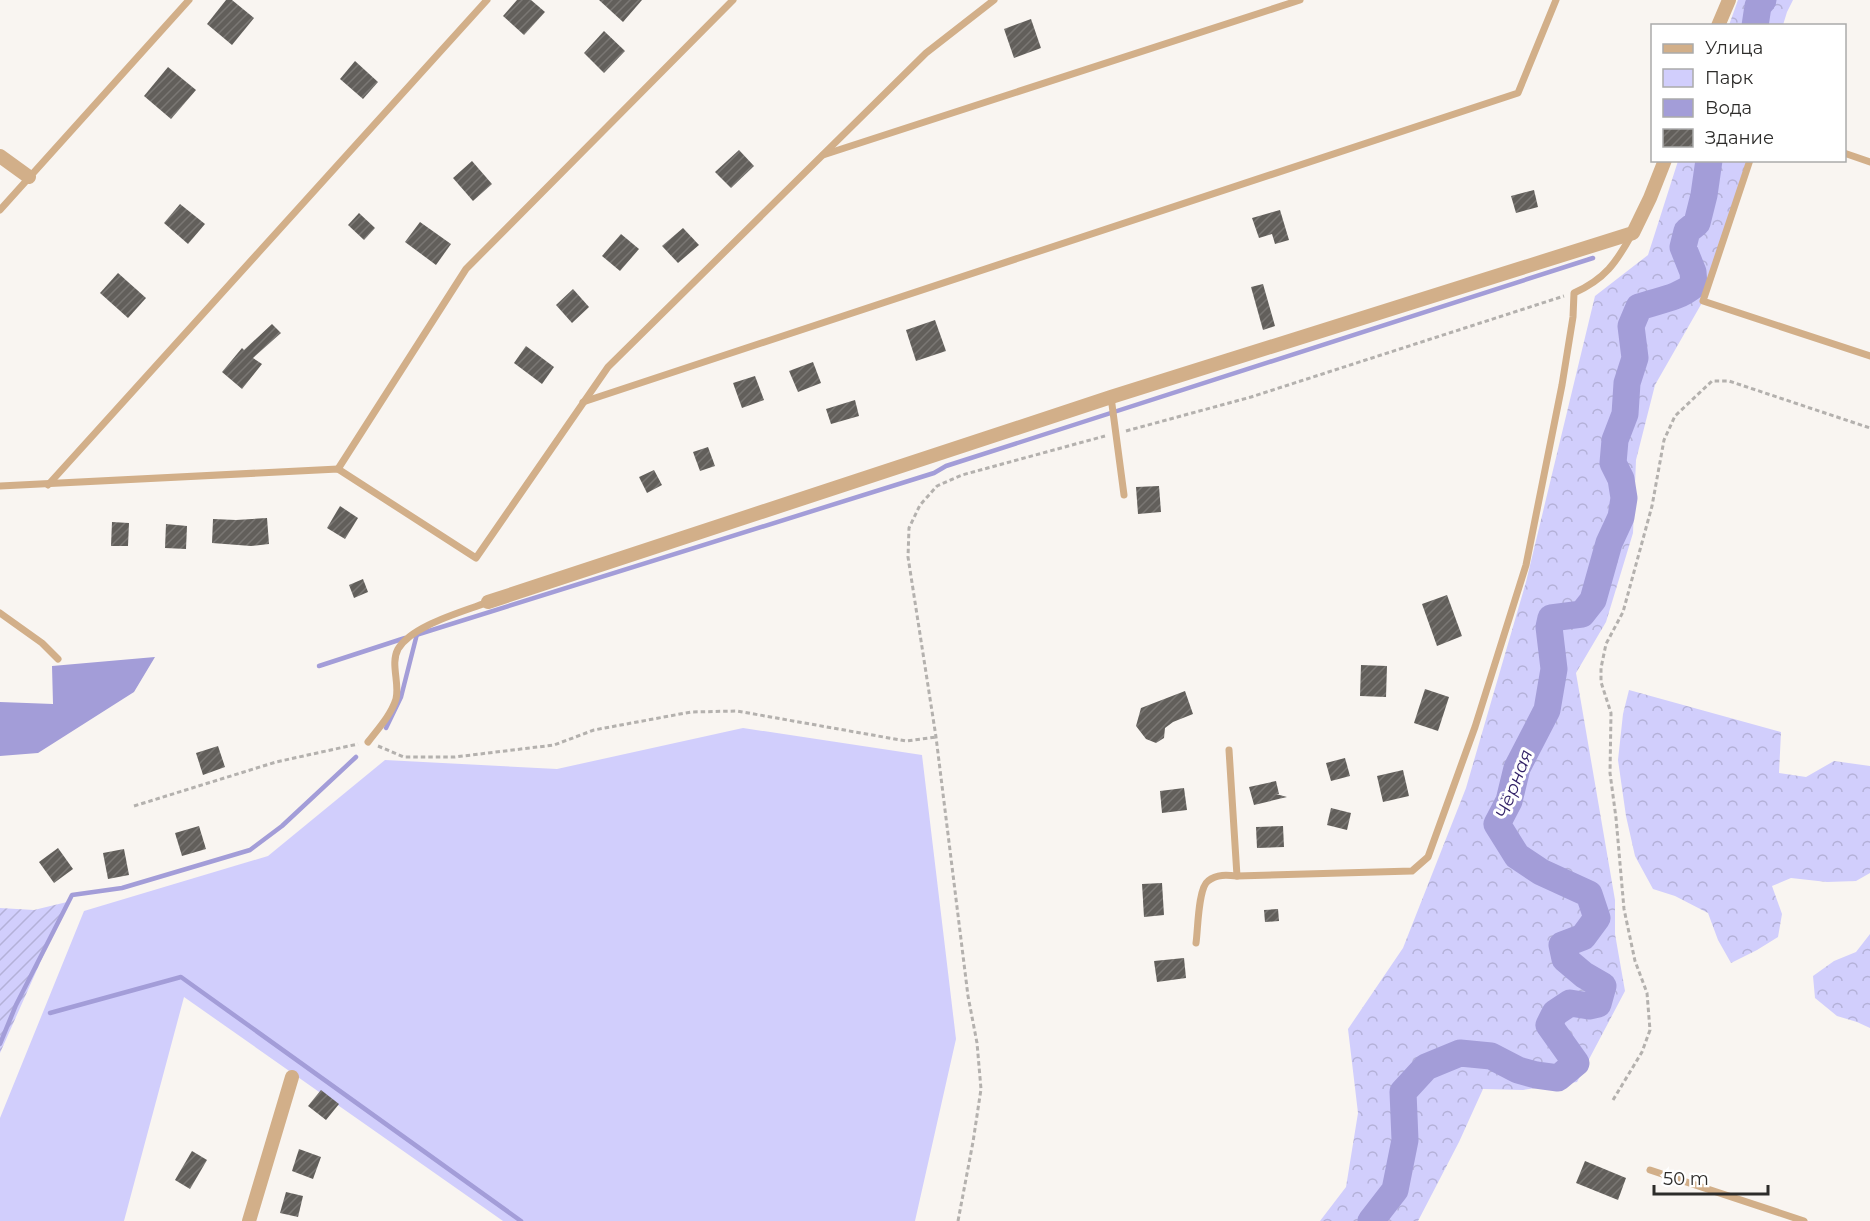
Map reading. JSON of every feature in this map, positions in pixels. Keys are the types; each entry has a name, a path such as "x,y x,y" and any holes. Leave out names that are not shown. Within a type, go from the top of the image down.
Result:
{"street":[{"path":"1719,24 1729,0"},
{"path":"0,156 29,177"},
{"path":"488,602 1111,397 1633,233 1664,162"},
{"path":"249,1221 292,1077"}],"lane":[{"path":"0,210 189,0"},
{"path":"48,485 487,0"},
{"path":"338,469 466,269 733,0"},
{"path":"0,486 338,469 476,558 608,367 926,53 994,0"},
{"path":"820,156 1300,0"},
{"path":"583,402 1518,93 1556,0"},
{"path":"1846,153 1870,162"},
{"path":"1749,162 1703,301 1870,356"},
{"path":"1196,943 1202,890 1207,881 1222,875 1412,871 1428,857 1475,727 1526,565 1562,385 1573,316 1574,292 1594,284 1618,260 1633,233"},
{"path":"1111,397 1124,495"},
{"path":"368,742 388,716 396,698 395,657 407,639 420,629 488,602"},
{"path":"0,613 42,643 58,659"},
{"path":"1229,750 1237,876"},
{"path":"1650,1170 1804,1221"}],"path":[{"path":"958,1221 974,1142 981,1089 977,1043 968,996 936,737 908,557 909,528 920,505 937,486 962,475 1251,397 1574,292"},
{"path":"1613,1100 1642,1052 1650,1030 1647,993 1635,961 1624,909 1610,773 1611,713 1601,682 1601,668 1606,644 1623,612 1652,506 1664,440 1675,417 1712,381 1729,381 1870,428"},
{"path":"134,806 276,762 368,742 404,757 455,757 554,745 594,730 691,712 737,711 906,741 936,737"}],"green space":[{"path":"1738,0 1793,0 1783,24 1729,24"},
{"path":"1678,162 1749,162 1703,301 1655,385 1636,460 1633,533 1606,622 1576,673 1615,900 1615,934 1625,991 1577,1082 1523,1090 1483,1089 1459,1142 1418,1221 1320,1221 1346,1187 1358,1113 1348,1029 1403,948 1466,788 1526,582 1595,296 1648,255"},
{"path":"1629,690 1781,732 1779,773 1806,777 1834,761 1870,766 1870,873 1856,881 1827,882 1791,878 1772,886 1782,914 1778,937 1731,963 1718,940 1708,913 1675,896 1653,889 1635,856 1626,816 1618,760 1623,714"},
{"path":"743,728 922,755 956,1039 915,1221 503,1221 184,997 124,1221 0,1221 0,1118 84,911 268,856 385,760 557,769"},
{"path":"67,902 0,1053 0,908 34,910"},
{"path":"1870,934 1870,1028 1837,1016 1815,998 1813,976 1834,961 1856,952"}],"water":[{"path":"155,657 134,692 38,753 0,756 0,702 53,704 52,666"}],"building":[{"path":"226,0 232,0 254,18 232,45 207,24"},
{"path":"517,0 531,0 545,12 524,35 503,16"},
{"path":"599,0 642,0 623,22"},
{"path":"1031,19 1041,48 1014,58 1004,29"},
{"path":"604,31 625,51 604,73 584,53"},
{"path":"355,61 378,82 363,99 340,79"},
{"path":"168,67 196,90 171,119 144,96"},
{"path":"739,150 754,166 731,188 715,172"},
{"path":"472,161 492,184 473,201 453,178"},
{"path":"1534,190 1538,207 1516,213 1511,196"},
{"path":"180,204 205,224 188,244 164,223"},
{"path":"1280,210 1289,240 1275,244 1272,234 1259,238 1252,218"},
{"path":"359,213 375,228 364,240 348,225"},
{"path":"420,222 451,244 436,265 405,242"},
{"path":"683,228 699,245 678,263 662,246"},
{"path":"621,234 639,249 620,271 602,256"},
{"path":"118,273 146,298 128,318 100,293"},
{"path":"1263,284 1275,326 1263,330 1251,287"},
{"path":"573,289 589,307 572,323 556,305"},
{"path":"935,320 946,351 916,361 906,330"},
{"path":"272,324 281,333 253,358 262,364 242,389 222,372 242,348 244,350"},
{"path":"526,346 554,367 542,384 514,363"},
{"path":"813,362 821,383 798,392 789,371"},
{"path":"755,376 764,400 742,408 733,383"},
{"path":"855,400 859,416 831,424 826,409"},
{"path":"708,447 715,466 700,471 693,452"},
{"path":"654,470 662,485 647,493 639,477"},
{"path":"1159,486 1161,512 1138,514 1136,487"},
{"path":"340,506 358,518 345,539 327,528"},
{"path":"267,518 269,544 251,546 212,543 213,519"},
{"path":"112,522 129,523 128,546 111,546"},
{"path":"166,524 187,526 186,549 165,548"},
{"path":"363,579 368,592 354,598 349,585"},
{"path":"1447,595 1462,636 1437,646 1422,604"},
{"path":"1361,665 1387,666 1386,697 1360,696"},
{"path":"1425,689 1449,697 1438,731 1414,723"},
{"path":"1185,691 1193,714 1165,728 1164,738 1156,743 1146,739 1136,726 1141,708"},
{"path":"218,746 225,767 203,775 196,753"},
{"path":"1345,758 1350,776 1331,781 1326,763"},
{"path":"1403,770 1409,796 1383,802 1377,776"},
{"path":"1276,781 1279,794 1276,794 1287,797 1254,805 1249,787"},
{"path":"1184,788 1187,810 1162,813 1160,791"},
{"path":"1331,808 1351,813 1347,830 1327,825"},
{"path":"199,826 206,849 182,856 175,833"},
{"path":"1283,826 1284,847 1257,848 1256,827"},
{"path":"58,848 73,869 54,883 39,862"},
{"path":"124,849 129,875 108,879 103,853"},
{"path":"1162,883 1164,915 1144,917 1142,884"},
{"path":"1278,909 1279,921 1265,922 1264,910"},
{"path":"1184,958 1186,978 1157,982 1154,961"},
{"path":"321,1090 339,1104 326,1120 308,1106"},
{"path":"299,1149 321,1157 313,1179 292,1171"},
{"path":"192,1151 207,1160 190,1189 175,1180"},
{"path":"1585,1161 1626,1178 1618,1200 1576,1183"},
{"path":"286,1192 303,1196 298,1217 280,1213"}],"waterway":[{"name":"Чёрная","path":"1755,24 1758,6 1763,0"},
{"name":"Чёрная","path":"1371,1221 1395,1190 1405,1140 1403,1092 1426,1067 1460,1053 1491,1056 1518,1070 1558,1078 1576,1063 1549,1025 1555,1013 1570,1003 1589,1006 1598,1004 1603,986 1584,975 1565,959 1562,945 1583,937 1597,918 1589,894 1541,872 1517,856 1497,824 1509,801 1517,768 1547,710 1554,669 1549,627 1551,618 1582,614 1593,600 1609,543 1621,517 1624,498 1621,479 1613,463 1615,440 1625,414 1627,383 1635,358 1631,326 1639,307 1674,296 1694,285 1693,272 1683,247 1687,231 1697,223 1709,162"},
{"path":"416,635 934,473 946,466 1593,258"},
{"path":"386,728 401,697 417,634"},
{"path":"319,666 405,638"},
{"path":"0,1044 16,1005 72,895 122,888 250,850 282,826 356,757"},
{"path":"50,1013 181,977 521,1221"}]}
